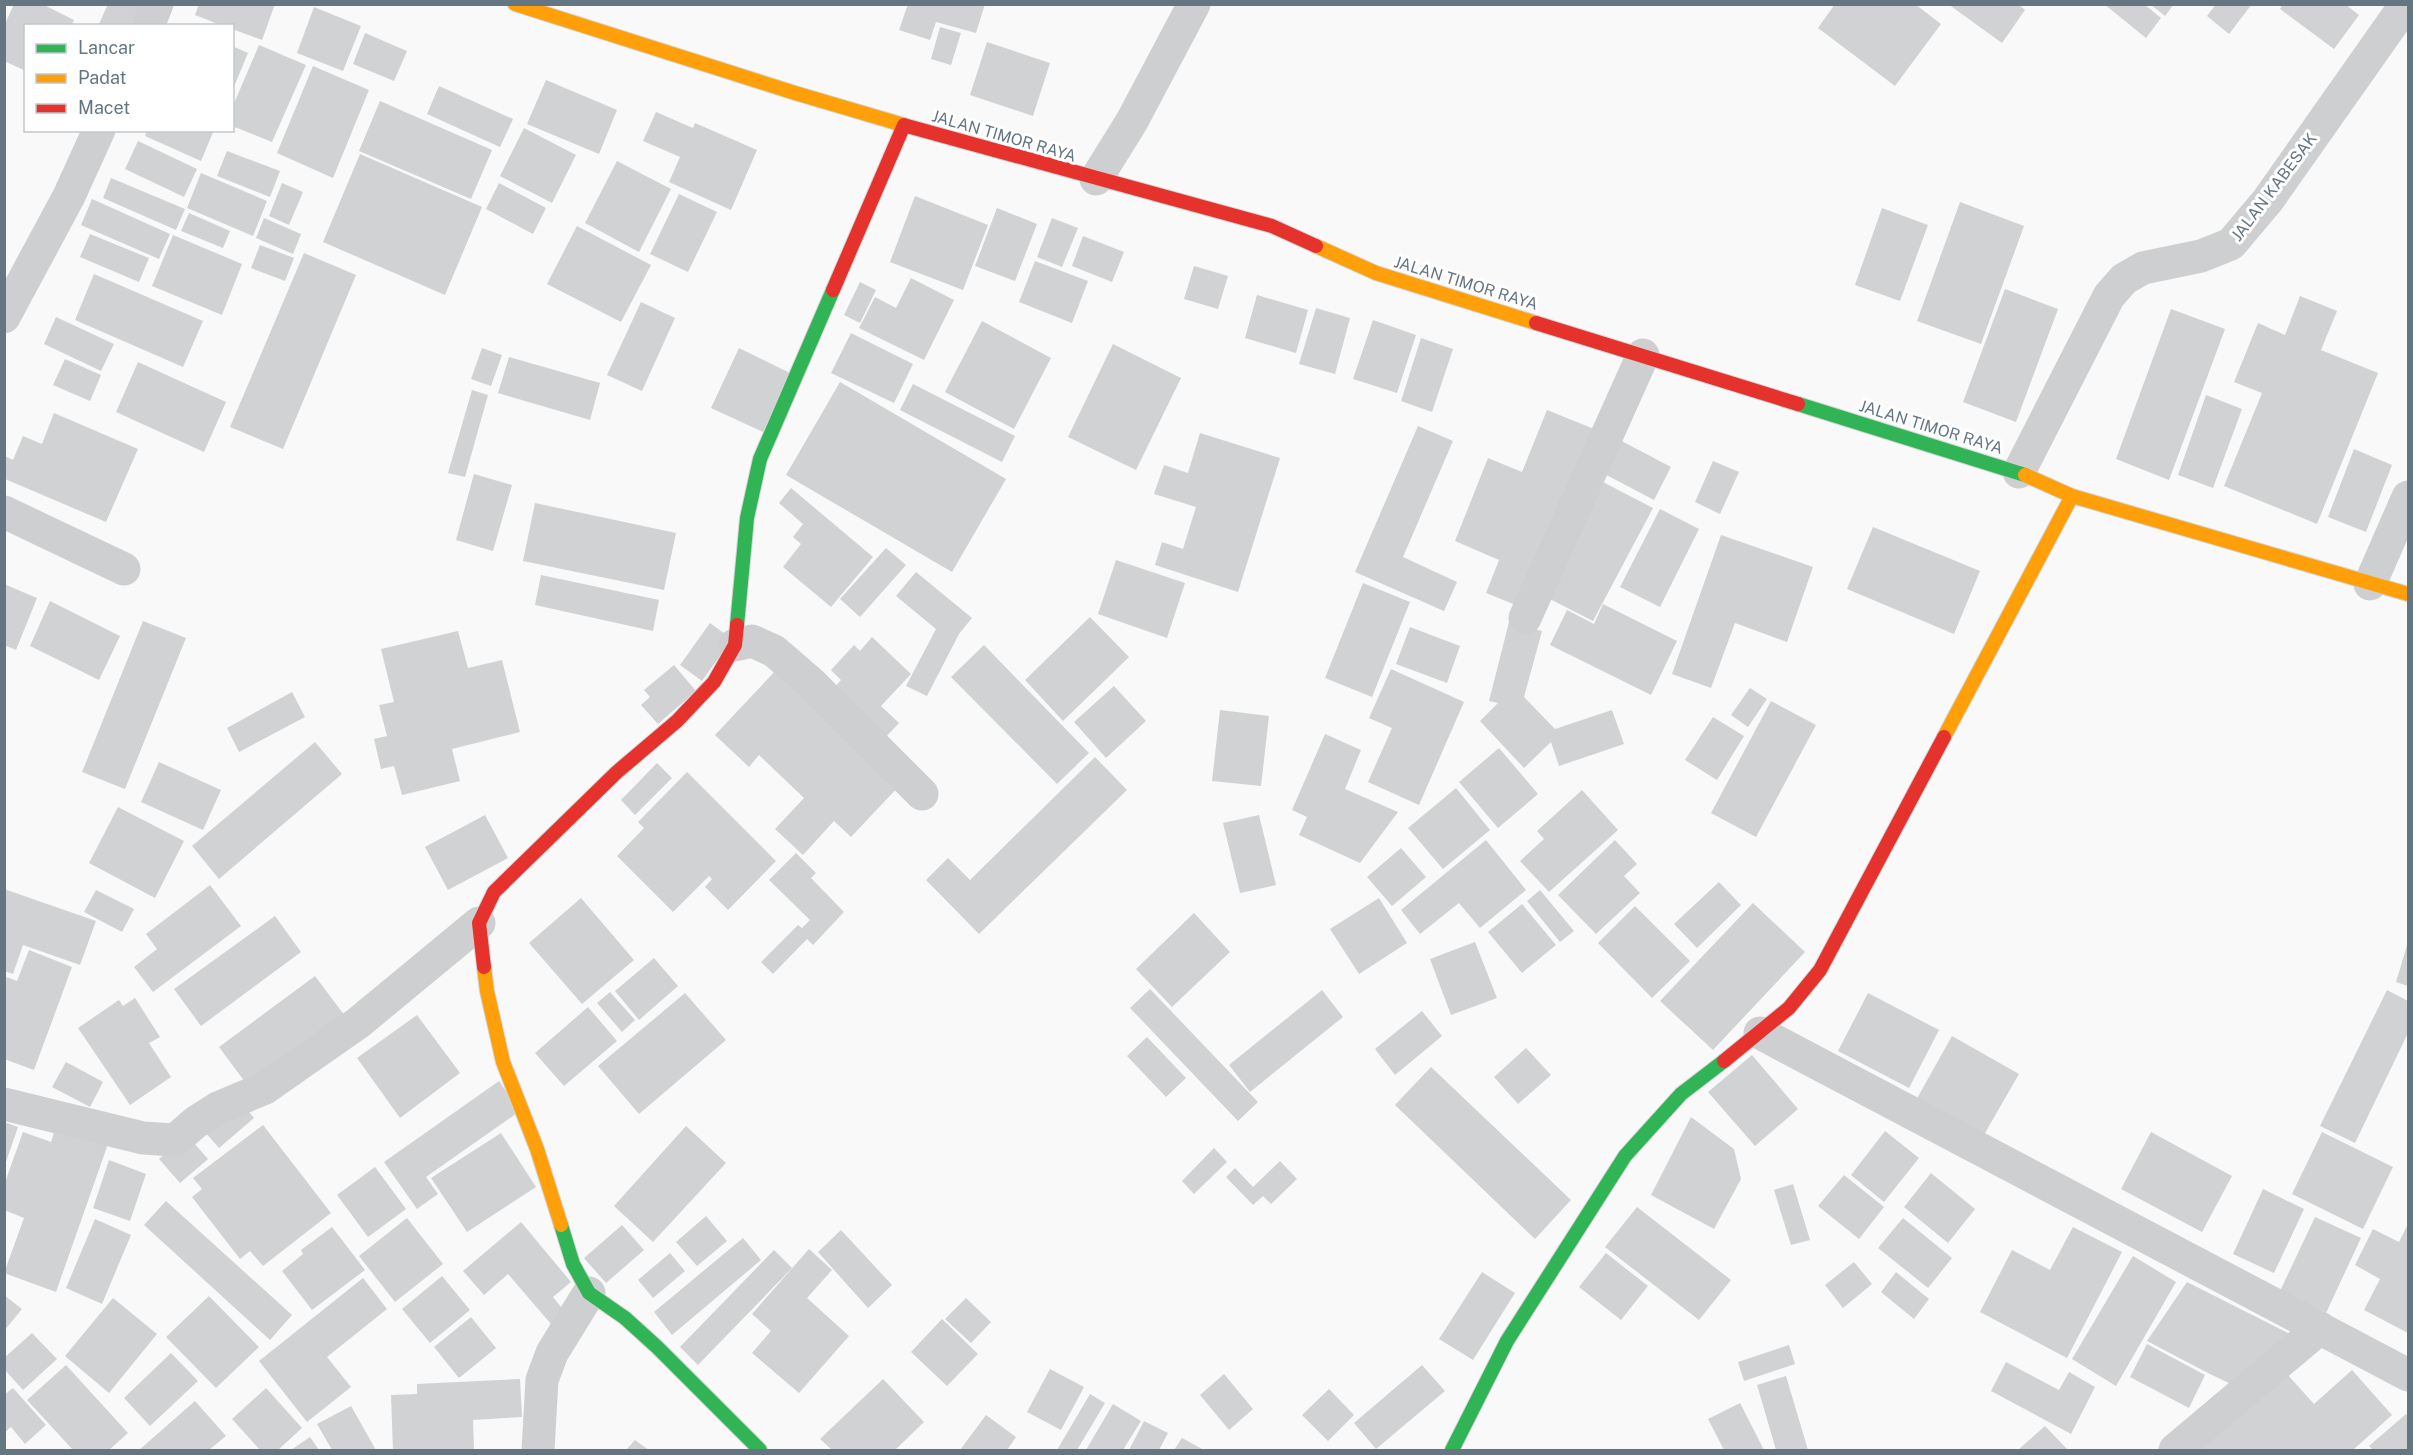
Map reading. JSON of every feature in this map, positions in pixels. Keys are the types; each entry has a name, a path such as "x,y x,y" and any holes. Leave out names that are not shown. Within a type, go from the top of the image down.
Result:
{"main road":[{"name":"JALAN TIMOR RAYA","path":"514,4 904,125 1272,226 1376,273 2019,472 2072,496 2370,585 2409,594"},
{"path":"760,1450 694,1387 657,1347 625,1318 590,1293 573,1264 537,1149 503,1062 487,991 479,923 494,892 616,772 677,721 714,682 735,645 747,518 760,459 904,125"},
{"path":"1452,1450 1507,1341 1625,1156 1681,1094 1789,1008 1820,970 2072,496"}],"street":[{"path":"149,24 157,4"},
{"path":"1096,179 1131,121 1194,4"},
{"name":"JALAN KABESAK","path":"2019,472 2109,296 2124,279 2143,268 2201,256 2231,244 2268,200 2406,4"},
{"path":"4,317 69,196 98,132"},
{"path":"1525,618 1643,355"},
{"path":"2370,585 2409,497"},
{"path":"4,512 123,569"},
{"path":"735,645 752,641 774,651 810,682 922,794"},
{"path":"4,1104 143,1138 175,1140 196,1122 218,1108 264,1088 358,1023 479,923"},
{"path":"1760,1033 2409,1375"},
{"path":"538,1450 542,1380 552,1353 590,1293"},
{"path":"2175,1450 2320,1328"}],"building":[{"path":"14,4 42,4 74,20 72,24 24,24 24,70 4,61 4,26"},
{"path":"108,4 146,4 138,24 99,24"},
{"path":"199,4 275,4 262,40 234,30 234,24 218,24 195,15"},
{"path":"908,4 985,4 976,33 936,22 930,40 899,30"},
{"path":"1835,4 1915,4 1941,24 1895,86 1818,28"},
{"path":"1948,4 2018,4 2025,10 2002,43"},
{"path":"2104,4 2144,4 2161,18 2146,38"},
{"path":"2150,4 2174,4 2165,16"},
{"path":"2216,4 2252,4 2229,34 2207,16"},
{"path":"2283,4 2345,4 2359,15 2334,49 2280,9"},
{"path":"314,7 361,26 343,71 297,53"},
{"path":"940,27 961,33 951,65 931,59"},
{"path":"365,33 407,51 394,81 353,64"},
{"path":"987,42 1050,63 1033,116 970,95"},
{"path":"259,45 306,65 272,142 234,127 234,103"},
{"path":"234,47 248,53 234,87"},
{"path":"313,66 369,90 333,178 277,153"},
{"path":"546,80 617,110 599,154 527,124"},
{"path":"439,86 513,119 500,147 427,114"},
{"path":"380,101 492,150 471,199 359,151"},
{"path":"656,112 693,128 695,123 757,150 731,210 669,182 680,157 643,141"},
{"path":"524,128 576,155 552,203 500,176"},
{"path":"146,132 213,132 201,161 145,136"},
{"path":"138,141 197,169 184,197 125,169"},
{"path":"227,151 280,171 270,197 217,176"},
{"path":"360,154 482,207 445,295 323,242"},
{"path":"617,161 671,189 639,252 585,223"},
{"path":"201,173 267,201 253,236 187,208"},
{"path":"111,178 185,209 176,230 103,198"},
{"path":"282,183 303,192 289,225 269,216"},
{"path":"499,183 546,208 533,234 486,209"},
{"path":"679,194 717,212 688,272 650,254"},
{"path":"915,196 988,225 963,290 890,262"},
{"path":"92,199 170,234 159,259 81,225"},
{"path":"1960,202 2024,226 1981,344 1917,321"},
{"path":"997,208 1037,224 1015,281 975,266"},
{"path":"1882,208 1928,225 1900,301 1855,285"},
{"path":"189,213 230,231 223,248 181,231"},
{"path":"264,218 301,234 293,254 256,238"},
{"path":"1052,218 1078,228 1062,267 1037,257"},
{"path":"577,226 651,265 621,322 547,284"},
{"path":"90,234 149,258 139,282 80,257"},
{"path":"173,235 242,264 222,315 152,286"},
{"path":"1083,236 1124,252 1112,282 1072,266"},
{"path":"260,245 294,258 285,281 251,268"},
{"path":"304,253 356,275 283,449 230,427"},
{"path":"1035,261 1088,281 1072,323 1019,302"},
{"path":"1194,266 1228,276 1218,309 1184,299"},
{"path":"94,274 203,321 183,367 75,320"},
{"path":"911,278 954,300 924,360 859,328 875,297 896,308"},
{"path":"860,282 876,290 860,323 844,315"},
{"path":"2005,289 2058,309 2016,422 1963,402"},
{"path":"1257,295 1308,310 1296,353 1245,338"},
{"path":"2300,296 2337,311 2321,350 2378,373 2317,524 2224,486 2262,393 2234,382 2258,323 2285,335"},
{"path":"641,302 675,318 642,391 607,375"},
{"path":"1316,308 1350,318 1335,374 1299,364"},
{"path":"2171,309 2225,329 2169,480 2116,459"},
{"path":"56,317 114,344 101,371 44,344"},
{"path":"1373,320 1416,335 1397,393 1353,379"},
{"path":"982,321 1051,358 1014,429 945,392"},
{"path":"851,333 913,364 894,403 831,373"},
{"path":"1421,338 1453,349 1432,412 1401,401"},
{"path":"1113,344 1181,378 1136,470 1068,437"},
{"path":"482,348 502,355 491,386 471,379"},
{"path":"739,348 790,373 763,432 711,408"},
{"path":"509,357 600,383 590,420 498,393"},
{"path":"65,359 101,375 90,401 53,385"},
{"path":"138,362 226,402 204,452 116,412"},
{"path":"840,382 1006,479 952,572 786,475"},
{"path":"913,384 1015,436 1002,462 900,410"},
{"path":"472,390 488,395 465,477 448,473"},
{"path":"2206,395 2242,409 2213,488 2178,475"},
{"path":"1547,410 1594,429 1523,608 1486,593 1499,560 1455,541 1488,458 1522,472"},
{"path":"54,413 138,449 106,522 5,479 5,456 13,460 23,436 42,444"},
{"path":"1418,426 1453,441 1403,557 1457,582 1444,611 1355,572"},
{"path":"1200,433 1280,458 1238,592 1155,565 1162,542 1183,549 1196,507 1154,494 1164,465 1188,473"},
{"path":"1614,437 1671,467 1654,500 1597,470"},
{"path":"2354,449 2392,465 2366,532 2328,517"},
{"path":"1713,461 1739,472 1720,514 1695,502"},
{"path":"474,474 512,485 493,551 456,540"},
{"path":"1601,481 1653,508 1593,621 1542,595"},
{"path":"791,488 873,557 831,607 783,567 801,544 793,537 803,524 779,503"},
{"path":"535,503 676,533 664,590 523,561"},
{"path":"1660,509 1699,529 1660,607 1620,587"},
{"path":"1873,527 1980,571 1954,634 1847,589"},
{"path":"1721,535 1813,567 1787,642 1735,623 1711,688 1672,674"},
{"path":"886,548 906,565 860,617 840,599"},
{"path":"1116,560 1185,583 1167,638 1098,614"},
{"path":"916,572 972,618 959,634 927,696 906,686 936,629 896,596"},
{"path":"541,575 659,600 653,631 535,605"},
{"path":"1363,583 1410,602 1372,697 1325,678"},
{"path":"4,584 37,598 16,650 4,645"},
{"path":"50,601 120,636 99,680 30,646"},
{"path":"1603,604 1677,641 1651,695 1550,645 1567,610 1594,624"},
{"path":"1090,617 1129,657 1063,721 1025,680"},
{"path":"143,621 186,638 125,789 82,772"},
{"path":"1509,622 1542,631 1524,697 1555,729 1612,710 1624,744 1559,766 1551,742 1524,768 1480,721 1498,703 1489,701"},
{"path":"710,623 732,639 702,681 680,665"},
{"path":"1410,627 1460,646 1447,683 1396,664"},
{"path":"458,631 468,668 502,660 520,732 452,749 460,781 402,795 394,766 381,769 374,739 387,736 379,705 394,702 381,649"},
{"path":"872,637 911,674 881,706 899,723 884,739 832,690 841,680 831,670 854,645 860,651"},
{"path":"984,645 1089,753 1057,784 951,677"},
{"path":"674,665 696,691 658,724 641,705 650,697 644,690"},
{"path":"778,668 901,784 851,837 834,821 803,855 775,829 804,798 759,755 749,767 715,735"},
{"path":"1391,669 1464,702 1419,805 1368,782 1392,728 1369,718"},
{"path":"1114,686 1146,721 1106,758 1074,722"},
{"path":"1750,688 1767,699 1748,727 1731,715"},
{"path":"292,692 305,717 239,752 227,728"},
{"path":"1771,701 1816,725 1756,837 1711,813"},
{"path":"1220,710 1269,716 1261,786 1212,781"},
{"path":"1713,717 1744,736 1717,780 1685,760"},
{"path":"1325,734 1361,750 1345,789 1398,812 1360,863 1299,835 1307,817 1292,810"},
{"path":"315,742 342,774 219,879 192,846"},
{"path":"1499,748 1538,794 1498,828 1459,782"},
{"path":"1095,757 1127,790 979,934 926,880 948,858 970,880"},
{"path":"159,762 221,790 203,830 141,802"},
{"path":"657,763 672,778 635,815 621,800"},
{"path":"687,772 776,861 728,910 705,887 712,879 709,876 673,912 617,856 644,828 638,822"},
{"path":"1456,788 1490,830 1443,869 1408,828"},
{"path":"1582,790 1618,830 1549,892 1520,861 1544,839 1537,831"},
{"path":"118,807 184,841 155,898 89,863"},
{"path":"485,815 508,858 448,890 425,847"},
{"path":"1259,815 1276,885 1240,893 1223,823"},
{"path":"1486,840 1526,890 1480,928 1459,903 1420,934 1401,910"},
{"path":"1615,840 1637,864 1624,876 1640,893 1596,934 1558,895"},
{"path":"1401,848 1426,877 1392,906 1367,877"},
{"path":"796,853 816,873 811,878 844,912 813,945 807,939 773,974 761,962 798,925 802,928 810,920 769,880"},
{"path":"1719,882 1741,905 1697,948 1674,924"},
{"path":"210,885 241,926 153,992 134,967 157,949 146,934"},
{"path":"4,889 96,921 80,965 23,945 13,974 4,971"},
{"path":"96,890 134,909 122,932 84,912"},
{"path":"1540,890 1574,931 1560,942 1527,901"},
{"path":"581,898 634,960 582,1004 529,943"},
{"path":"1379,898 1407,943 1359,974 1330,929"},
{"path":"1753,903 1805,952 1713,1050 1660,1001"},
{"path":"1522,904 1556,945 1522,973 1488,932"},
{"path":"1635,906 1690,961 1652,998 1598,943"},
{"path":"1194,913 1230,952 1172,1007 1136,969"},
{"path":"275,916 301,952 201,1026 174,989"},
{"path":"1475,942 1497,998 1451,1015 1430,959"},
{"path":"2408,942 2408,986 2396,982"},
{"path":"29,950 72,967 34,1070 4,1059 4,983 7,977 17,981"},
{"path":"654,958 678,986 639,1020 615,991"},
{"path":"315,976 345,1016 248,1086 219,1047"},
{"path":"1150,989 1258,1102 1238,1121 1130,1008"},
{"path":"1322,990 1343,1017 1250,1092 1229,1065"},
{"path":"2387,990 2408,1001 2408,1033 2355,1143 2320,1126"},
{"path":"610,992 635,1020 622,1032 597,1003"},
{"path":"685,993 726,1040 639,1114 598,1066"},
{"path":"1868,993 1939,1030 1909,1088 1838,1051"},
{"path":"135,998 160,1037 149,1043 171,1077 130,1105 78,1028 119,1000 123,1006"},
{"path":"588,1007 617,1041 564,1086 535,1053"},
{"path":"1422,1011 1442,1036 1395,1075 1375,1049"},
{"path":"417,1015 460,1073 400,1118 357,1058"},
{"path":"1952,1036 2019,1074 1981,1140 1915,1102"},
{"path":"1147,1037 1186,1078 1166,1097 1127,1056"},
{"path":"1526,1048 1551,1075 1518,1104 1494,1077"},
{"path":"1752,1055 1798,1109 1755,1146 1708,1092"},
{"path":"66,1062 103,1082 90,1107 52,1087"},
{"path":"1431,1067 1571,1200 1535,1239 1395,1105"},
{"path":"499,1081 520,1111 426,1177 438,1194 417,1209 384,1162"},
{"path":"240,1101 254,1118 219,1148 205,1132"},
{"path":"1691,1117 1734,1149 1741,1179 1714,1229 1651,1195"},
{"path":"4,1122 18,1127 5,1165 4,1165"},
{"path":"57,1122 109,1141 56,1292 4,1273 24,1218 4,1210 4,1185 23,1132 51,1142"},
{"path":"263,1125 331,1213 263,1266 250,1251 240,1259 192,1197 202,1189 193,1178"},
{"path":"686,1126 726,1163 653,1242 614,1206"},
{"path":"1885,1131 1919,1158 1884,1202 1851,1175"},
{"path":"2151,1132 2232,1176 2202,1232 2121,1189"},
{"path":"2322,1132 2393,1167 2363,1229 2292,1194"},
{"path":"501,1133 536,1187 467,1232 431,1178"},
{"path":"187,1135 208,1159 180,1183 159,1159"},
{"path":"1214,1148 1227,1162 1194,1194 1182,1181"},
{"path":"109,1160 146,1174 130,1221 93,1208"},
{"path":"1280,1161 1297,1179 1271,1204 1263,1196 1253,1205 1226,1177 1235,1168 1253,1187"},
{"path":"375,1167 406,1209 368,1237 337,1195"},
{"path":"1931,1173 1975,1209 1948,1243 1904,1207"},
{"path":"1844,1175 1884,1207 1859,1239 1818,1206"},
{"path":"1793,1184 1810,1240 1791,1245 1774,1190"},
{"path":"2263,1189 2304,1209 2274,1273 2233,1254"},
{"path":"166,1201 292,1315 270,1340 144,1225"},
{"path":"1637,1207 1731,1280 1699,1320 1605,1247"},
{"path":"706,1216 727,1241 697,1266 676,1242"},
{"path":"2315,1217 2361,1238 2326,1313 2280,1291"},
{"path":"407,1218 443,1264 395,1302 359,1256"},
{"path":"1903,1218 1952,1258 1928,1288 1878,1248"},
{"path":"95,1219 131,1235 102,1304 66,1288"},
{"path":"521,1222 571,1282 553,1297 565,1312 551,1324 508,1274 484,1295 463,1271"},
{"path":"2408,1224 2408,1333 2364,1310 2380,1279 2355,1265 2373,1229 2399,1242"},
{"path":"622,1225 644,1250 606,1283 584,1258"},
{"path":"332,1227 365,1270 312,1310 282,1271 303,1254 301,1250"},
{"path":"2073,1227 2122,1252 2067,1358 1980,1312 2012,1250 2050,1270"},
{"path":"841,1230 892,1285 868,1308 818,1252"},
{"path":"743,1238 761,1260 672,1335 654,1312"},
{"path":"809,1249 832,1270 807,1298 849,1336 799,1393 752,1353 771,1331 752,1314"},
{"path":"774,1250 792,1268 698,1365 680,1347"},
{"path":"670,1253 685,1271 653,1298 638,1280"},
{"path":"1606,1253 1648,1286 1621,1320 1579,1287"},
{"path":"2133,1256 2176,1282 2116,1386 2072,1359"},
{"path":"1854,1262 1872,1284 1843,1308 1825,1285"},
{"path":"1482,1272 1515,1293 1473,1360 1439,1339"},
{"path":"1896,1272 1929,1299 1914,1319 1881,1292"},
{"path":"442,1276 470,1310 430,1343 402,1309"},
{"path":"363,1278 387,1309 327,1357 351,1387 307,1422 259,1361"},
{"path":"2187,1282 2296,1337 2241,1389 2206,1372 2147,1341"},
{"path":"4,1295 22,1309 4,1331"},
{"path":"209,1296 259,1347 216,1388 166,1337"},
{"path":"113,1298 157,1334 109,1393 65,1356"},
{"path":"966,1298 991,1322 971,1343 945,1319"},
{"path":"471,1317 496,1348 459,1378 434,1347"},
{"path":"942,1319 978,1354 947,1386 911,1352"},
{"path":"32,1333 57,1359 23,1390 4,1369 4,1358"},
{"path":"2147,1344 2205,1375 2189,1408 2130,1377"},
{"path":"1789,1345 1795,1364 1744,1381 1738,1362"},
{"path":"171,1353 198,1381 150,1426 124,1398"},
{"path":"2006,1362 2059,1390 2069,1372 2095,1387 2071,1434 1991,1391"},
{"path":"66,1365 128,1433 109,1450 73,1450 27,1400"},
{"path":"1422,1365 1445,1391 1376,1449 1354,1423"},
{"path":"1050,1369 1084,1387 1061,1430 1027,1412"},
{"path":"2352,1370 2392,1415 2353,1450 2199,1449 2285,1372 2314,1404"},
{"path":"1224,1374 1253,1409 1229,1430 1200,1395"},
{"path":"1786,1376 1808,1450 1776,1450 1757,1385"},
{"path":"520,1379 522,1417 473,1420 474,1450 393,1450 391,1395 417,1394 417,1384"},
{"path":"883,1379 924,1422 895,1450 832,1450 820,1439"},
{"path":"13,1388 46,1425 25,1444 11,1427 4,1433 4,1395"},
{"path":"266,1388 302,1428 278,1450 260,1450 232,1419"},
{"path":"1329,1389 1354,1415 1328,1441 1302,1415"},
{"path":"1090,1394 1105,1403 1077,1450 1057,1450"},
{"path":"195,1401 226,1436 209,1450 139,1450"},
{"path":"1740,1403 1764,1450 1724,1450 1708,1419"},
{"path":"1113,1404 1141,1421 1123,1450 1086,1450"},
{"path":"351,1406 376,1450 332,1450 317,1424"},
{"path":"2406,1414 2408,1416 2408,1450 2373,1450 2369,1446"},
{"path":"986,1415 1016,1437 1007,1450 960,1450"},
{"path":"1144,1421 1168,1433 1159,1450 1129,1450"},
{"path":"2045,1426 2068,1450 2018,1450"},
{"path":"310,1437 319,1450 291,1450"},
{"path":"1182,1438 1204,1450 1174,1450"},
{"path":"635,1440 649,1450 626,1450"}],"traffic: fast":[{"path":"737,625 747,518 760,459 833,290"},
{"path":"1798,404 2025,475"},
{"path":"1452,1450 1507,1341 1625,1156 1681,1094 1724,1061"},
{"path":"561,1225 573,1264 589,1293 625,1318 657,1347 760,1450"}],"traffic: slow":[{"path":"515,4 907,126"},
{"path":"1316,246 1376,273 1536,323"},
{"path":"2025,475 2072,496 2408,594"},
{"path":"1944,737 2072,496"},
{"path":"484,967 503,1062 537,1149 561,1225"}],"traffic: jam":[{"path":"833,290 904,125"},
{"path":"907,126 1272,226 1316,246"},
{"path":"1536,323 1798,404"},
{"path":"484,967 479,923 494,892 617,772 677,721 714,682 735,645 737,625"},
{"path":"1724,1061 1789,1008 1820,970 1944,737"}]}
